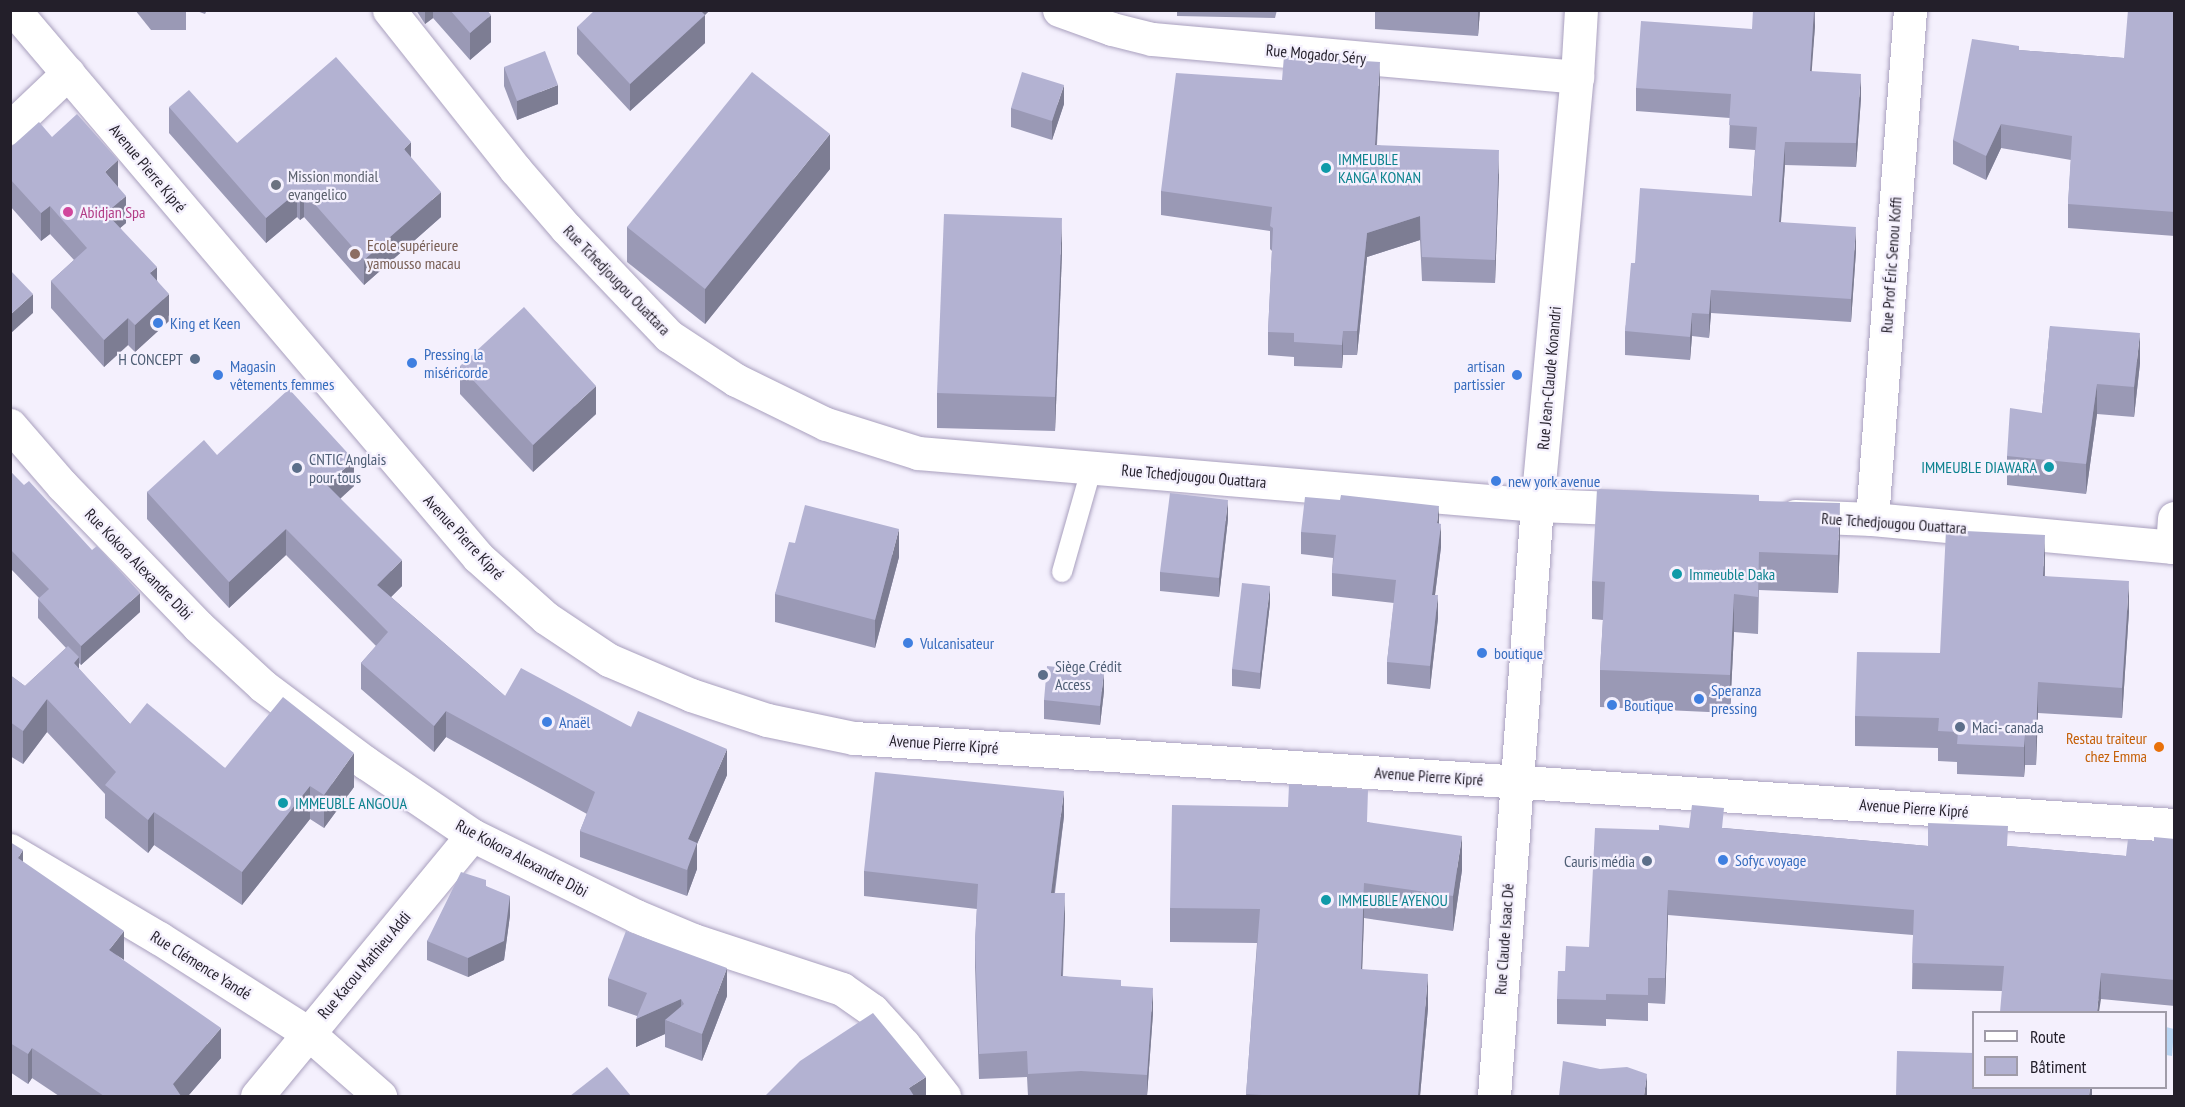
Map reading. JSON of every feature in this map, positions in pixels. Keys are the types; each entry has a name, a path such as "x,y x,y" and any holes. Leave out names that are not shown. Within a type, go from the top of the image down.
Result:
{"street":[{"name":"Rue Tchedjougou Ouattara","path":"389,10 515,169 566,228 669,336 736,380 826,424 918,453 1537,505 1676,511"},
{"name":"Rue Mogador Séry","path":"1059,10 1112,29 1152,39 1577,77"},
{"name":"Rue Jean-Claude Konandri","path":"1515,782 1581,10"},
{"name":"Rue Prof Éric Senou Koffi","path":"1872,519 1910,10"},
{"name":"Avenue Pierre Kipré","path":"20,13 367,429 478,557 546,618 609,660 691,695 767,720 854,738 2175,825"},
{"path":"10,128 68,73"},
{"name":"Rue Kokora Alexandre Dibi","path":"10,425 62,484 198,626 263,686 366,764 472,835 636,916 693,940 842,988 872,1010 904,1045 944,1096"},
{"name":"Rue Tchedjougou Ouattara","path":"1768,515 2174,537"},
{"name":"Rue Claude Isaac Dé","path":"1494,1096 1515,782"},
{"name":"Rue Kacou Mathieu Addi","path":"257,1096 472,835"},
{"name":"Rue Clémence Yandé","path":"10,850 149,932 308,1033 380,1096"}],"lane":[{"path":"1062,572 1092,467"}],"water":[{"path":"2167,1027 2174,1029 2172,1056 2167,1055"}],"building":[{"path":"186,10 186,11 151,11"},
{"path":"450,10 487,10 491,15 470,33"},
{"path":"595,10 700,10 705,15 630,84 577,27"},
{"path":"1753,10 1814,10 1810,71 1861,74 1856,143 1785,142 1779,222 1856,227 1851,299 1711,290 1709,314 1692,313 1690,337 1625,331 1631,263 1635,263 1640,188 1752,196 1757,127 1729,125 1731,94 1636,88 1641,21 1752,29"},
{"path":"2128,10 2175,10 2175,212 2068,204 2072,136 2001,124 1986,156 1953,140 1972,39 2019,46 2019,50 2124,58"},
{"path":"545,51 558,85 517,101 504,67"},
{"path":"1284,56 1380,62 1375,145 1499,150 1495,260 1422,257 1420,216 1367,233 1357,331 1343,331 1342,345 1294,342 1294,333 1268,332 1272,207 1161,191 1176,73 1282,80"},
{"path":"336,57 411,142 404,149 441,192 364,260 304,192 300,195 297,192 266,218 169,107 189,90 237,143"},
{"path":"752,72 830,134 705,289 627,227"},
{"path":"1022,72 1064,85 1052,121 1011,108"},
{"path":"77,114 118,160 105,172 126,196 106,213 157,267 150,273 169,294 135,325 128,318 104,340 51,281 87,248 50,206 41,213 10,179 10,148 39,122 52,137"},
{"path":"944,214 1062,218 1055,397 937,393"},
{"path":"10,270 33,294 10,315"},
{"path":"524,307 596,386 533,445 460,366"},
{"path":"2050,326 2140,333 2134,387 2097,384 2086,464 2007,456 2010,408 2042,413"},
{"path":"289,389 354,460 327,485 402,560 377,585 505,696 521,668 631,727 638,711 727,749 688,839 697,843 687,870 580,831 595,792 446,711 434,726 361,663 388,632 286,529 229,582 147,492 204,440 217,455"},
{"path":"10,471 24,485 29,481 92,550 97,546 140,593 81,646 38,599 49,589 10,549"},
{"path":"1597,489 1759,495 1759,501 1840,503 1838,555 1759,552 1758,597 1734,594 1730,675 1600,670 1605,582 1592,581"},
{"path":"1170,493 1228,500 1219,578 1160,572"},
{"path":"1341,495 1439,506 1437,523 1441,524 1432,595 1438,595 1430,666 1387,662 1396,580 1332,573 1336,535 1301,532 1305,497 1340,500"},
{"path":"805,505 899,529 875,620 775,594 789,542 795,543"},
{"path":"1946,530 2045,535 2043,576 2129,581 2122,688 2038,682 2036,735 2025,734 2024,747 1957,744 1958,732 1938,731 1939,718 1855,716 1857,652 1940,653"},
{"path":"1242,583 1270,586 1260,673 1232,669"},
{"path":"68,646 79,657 74,663 130,724 147,703 225,768 283,697 354,753 324,795 310,786 242,872 154,812 148,820 105,785 116,772 47,699 23,731 10,722 10,675 25,686"},
{"path":"1047,666 1104,672 1100,706 1044,700"},
{"path":"875,772 1064,791 1051,893 1065,893 1061,976 1121,980 1121,986 1153,988 1147,1075 1081,1071 1028,1074 1027,1051 979,1054 975,942 978,884 864,871"},
{"path":"1289,784 1368,790 1367,822 1462,836 1453,896 1364,883 1361,969 1428,974 1418,1096 1246,1094 1260,909 1170,908 1172,805 1288,807"},
{"path":"1692,805 1724,808 1722,828 1928,846 1928,823 2008,826 2007,846 2126,856 2128,839 2154,841 2154,837 2175,839 2175,980 2101,973 2097,1011 2000,1011 2004,966 1912,963 1914,910 1668,890 1665,978 1648,978 1648,995 1606,994 1606,1000 1557,999 1558,971 1565,971 1566,946 1589,947 1595,828 1659,830 1659,825 1689,828"},
{"path":"10,842 23,850 18,858 124,931 109,950 221,1028 173,1084 181,1096 104,1096 32,1048 28,1054 10,1043"},
{"path":"461,872 486,880 486,886 510,896 504,941 468,958 427,941"},
{"path":"626,931 727,968 702,1034 665,1020 684,1004 681,999 636,1019 647,993 608,978"},
{"path":"873,1013 926,1077 909,1088 914,1096 765,1096 800,1061"},
{"path":"1897,1051 1972,1053 1972,1089 2090,1089 2089,1096 1896,1096"},
{"path":"1563,1061 1600,1069 1627,1067 1647,1074 1644,1096 1559,1096"},
{"path":"607,1067 631,1096 570,1096"}],"place":[{"name":"IMMEUBLE KANGA KONAN","path":"1326,168"},
{"name":"Mission mondial evangelico","path":"276,185"},
{"name":"Abidjan Spa","path":"68,212"},
{"name":"Ecole supérieure yamousso macau","path":"355,254"},
{"name":"King et Keen","path":"158,323"},
{"name":"H CONCEPT","path":"195,359"},
{"name":"Pressing la miséricorde","path":"412,363"},
{"name":"Magasin vêtements femmes","path":"218,375"},
{"name":"artisan partissier","path":"1517,375"},
{"name":"IMMEUBLE DIAWARA","path":"2049,467"},
{"name":"CNTIC Anglais pour tous","path":"297,468"},
{"name":"new york avenue","path":"1496,481"},
{"name":"Immeuble Daka","path":"1677,574"},
{"name":"Vulcanisateur","path":"908,643"},
{"name":"boutique","path":"1482,653"},
{"name":"Siège Crédit Access","path":"1043,675"},
{"name":"Speranza pressing","path":"1699,699"},
{"name":"Boutique","path":"1612,705"},
{"name":"Anaël","path":"547,722"},
{"name":"Maci- canada","path":"1960,727"},
{"name":"Restau traiteur chez Emma","path":"2159,747"},
{"name":"IMMEUBLE ANGOUA","path":"283,803"},
{"name":"Sofyc voyage","path":"1723,860"},
{"name":"Cauris média","path":"1647,861"},
{"name":"IMMEUBLE AYENOU","path":"1326,900"}]}
